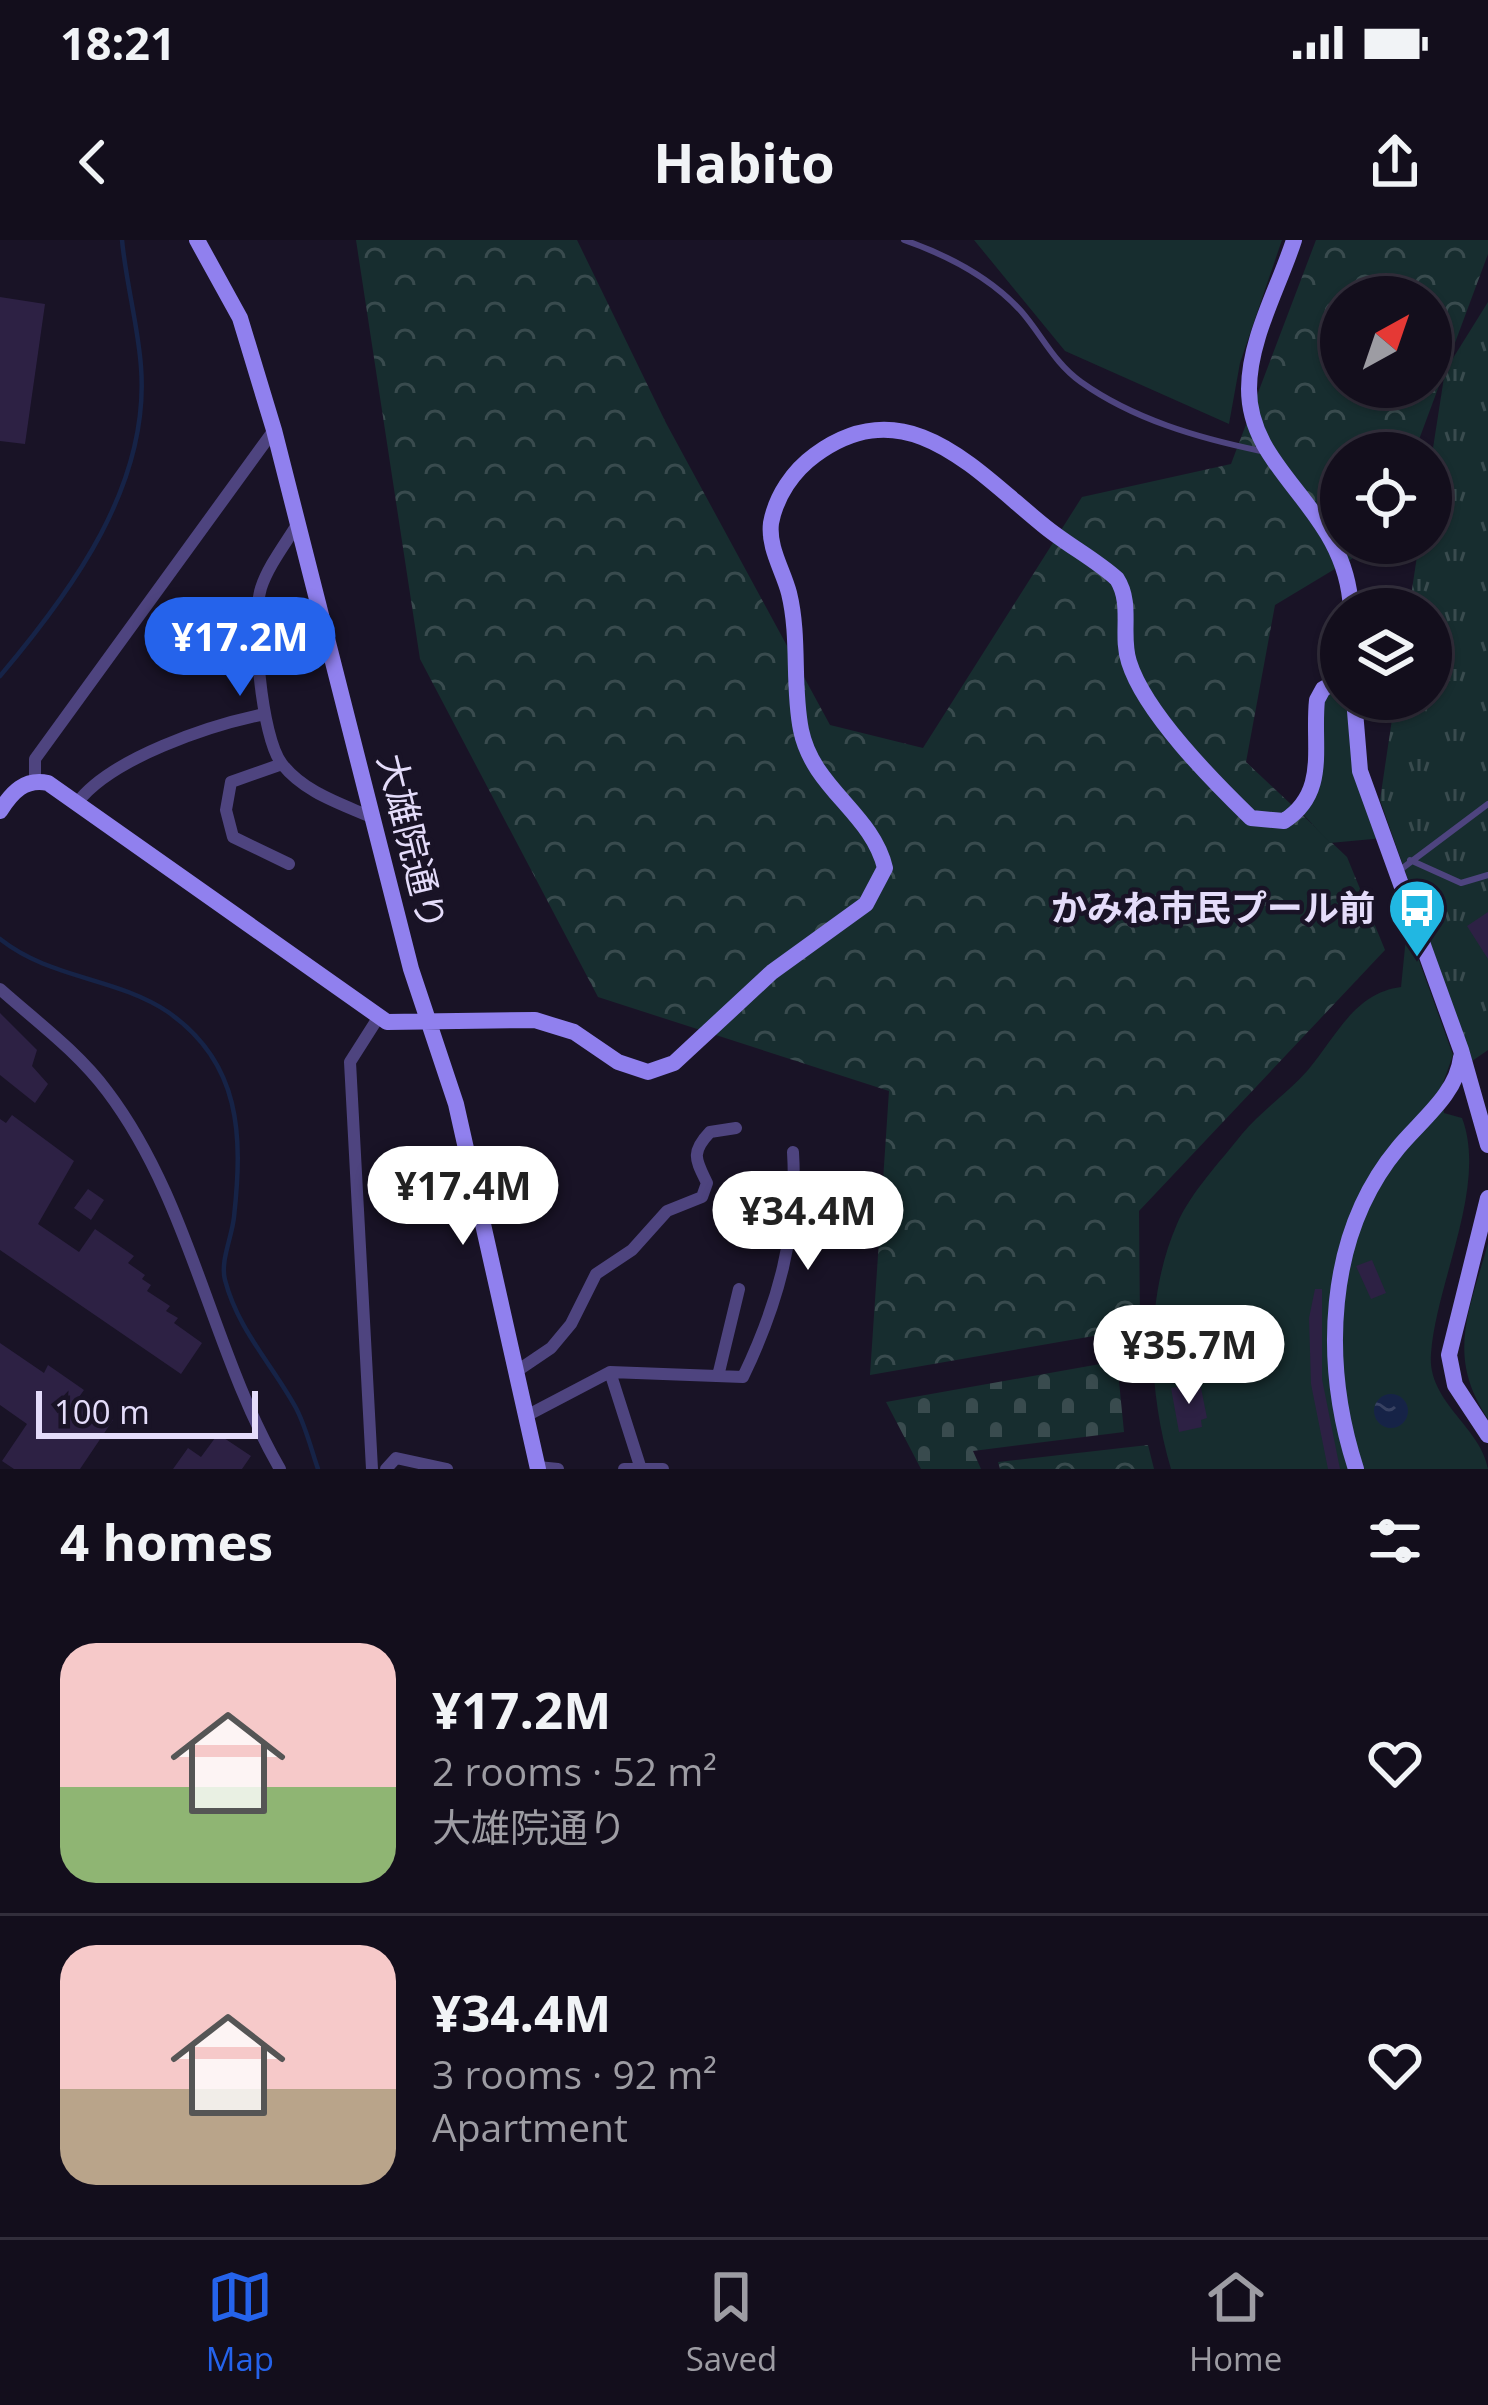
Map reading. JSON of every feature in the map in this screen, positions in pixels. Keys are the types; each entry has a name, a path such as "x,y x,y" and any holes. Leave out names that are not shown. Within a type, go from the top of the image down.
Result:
{"street":[{"name":"大雄院通り","path":"197,240 240,318 274,430 370,817 456,1104 538,1468"},
{"path":"1294,240 1252,362 1250,408 1265,451 1316,509 1330,535 1345,588"},
{"path":"34,780 77,803 378,1018 398,1024 557,1024 634,1070 659,1070 674,1063 796,951 866,904 880,886 885,868 880,847 818,776 801,731 792,609 771,533 784,488 808,460 844,437 882,429 925,436 1117,579 1125,598 1126,645 1133,673 1189,750 1251,818 1284,821 1308,800 1315,782 1320,696"},
{"path":"34,780 35,759 274,430"},
{"path":"299,522 262,585 256,608 265,714 282,764 317,794 370,817"},
{"path":"77,803 93,782 217,724 265,714"},
{"path":"1356,720 1360,771 1403,866 1488,1145"},
{"path":"282,764 231,782 226,810 233,837 289,864"},
{"path":"0,811 18,788 34,780"},
{"path":"0,989 76,1053 111,1095 209,1298 260,1431 280,1469"},
{"path":"372,1469 350,1062 378,1018"},
{"path":"1356,1469 1343,1423 1336,1345 1346,1242 1385,1166 1456,1076 1461,1050"},
{"path":"1438,1103 1463,1101 1480,1118"},
{"path":"517,1371 551,1348 571,1324 596,1274 632,1250 667,1211 703,1196 707,1183 694,1164 695,1150 710,1132 736,1128"},
{"path":"528,1415 610,1372 743,1377 782,1286 796,1202 794,1152"},
{"path":"1488,1198 1449,1355 1455,1385 1488,1435"},
{"path":"718,1376 739,1289"},
{"path":"610,1372 640,1466"},
{"path":"386,1469 396,1458 448,1469"},
{"path":"538,1468 558,1469"},
{"path":"625,1469 663,1469"}],"lane":[{"path":"904,240 953,257 1020,310 1054,359 1136,414 1214,441 1265,451"},
{"path":"1403,866 1488,804"},
{"path":"1403,866 1461,883 1488,875"}],"green space":[{"path":"356,240 577,240 666,423 830,725 923,748 1082,497 1231,464 1316,240 1488,240 1488,254 1452,351 1452,276 1320,276 1320,408 1431,408 1422,432 1320,432 1320,564 1343,564 1275,605 1246,762 1347,857 1385,950 1139,1211 1140,1328 870,1375 889,1091 598,997 420,659"},
{"path":"974,240 1282,240 1240,363 1229,424 1065,351"},
{"path":"1488,302 1488,1050 1472,1061 1380,800 1392,720 1452,720 1452,588 1412,588 1416,564 1452,564 1452,432 1436,432 1439,408 1452,408 1452,360"},
{"path":"1318,700 1320,720 1354,720 1384,838 1330,843 1300,811 1308,800"},
{"path":"1407,927 1453,1055 1442,1086 1444,1113 1462,1118 1468,1145 1465,1204 1435,1326 1432,1371 1445,1400 1476,1440 1488,1469 1171,1469 1158,1408 1153,1346 1159,1283 1177,1224 1242,1134 1308,1070 1347,1018 1371,998 1401,987"},
{"path":"1488,1243 1488,1419 1467,1374 1464,1353 1469,1311"},
{"path":"1117,1361 1124,1432 973,1451 981,1469 921,1469 886,1402"},
{"path":"1148,1445 1154,1469 1000,1469 998,1462"}],"water":[{"path":"1391,1394 1403,1399 1408,1411 1403,1423 1391,1428 1379,1423 1374,1411 1379,1399"}],"building":[{"path":"0,297 45,304 25,444 0,441"},
{"path":"1488,912 1488,959 1467,926"},
{"path":"0,1013 37,1050 32,1066 48,1084 35,1103 0,1075"},
{"path":"12,1115 74,1161 38,1224 79,1252 95,1229 134,1256 128,1263 145,1275 142,1279 151,1285 147,1291 170,1306 166,1311 178,1318 174,1323 202,1343 181,1374 0,1250 0,1119 6,1123"},
{"path":"88,1189 104,1200 91,1220 74,1208"},
{"path":"1372,1260 1386,1293 1371,1299 1356,1266"},
{"path":"1315,1289 1322,1289 1322,1379 1340,1469 1328,1469 1311,1384 1309,1318"},
{"path":"0,1343 44,1373 48,1365 84,1390 79,1397 113,1420 80,1469 14,1469 2,1461 27,1424 0,1405"},
{"path":"1200,1383 1207,1418 1201,1420 1202,1427 1179,1432 1171,1388"},
{"path":"218,1434 251,1456 242,1469 173,1469 188,1448 201,1457"}],"waterway":[{"path":"0,676 79,572 101,534 133,453 141,367 122,240"},
{"path":"0,939 40,962 148,1000 192,1032 210,1054 232,1103 238,1158 225,1280 247,1331 296,1408 318,1469"}],"place":[{"name":"かみね市民プール前","path":"1417,959"}]}
